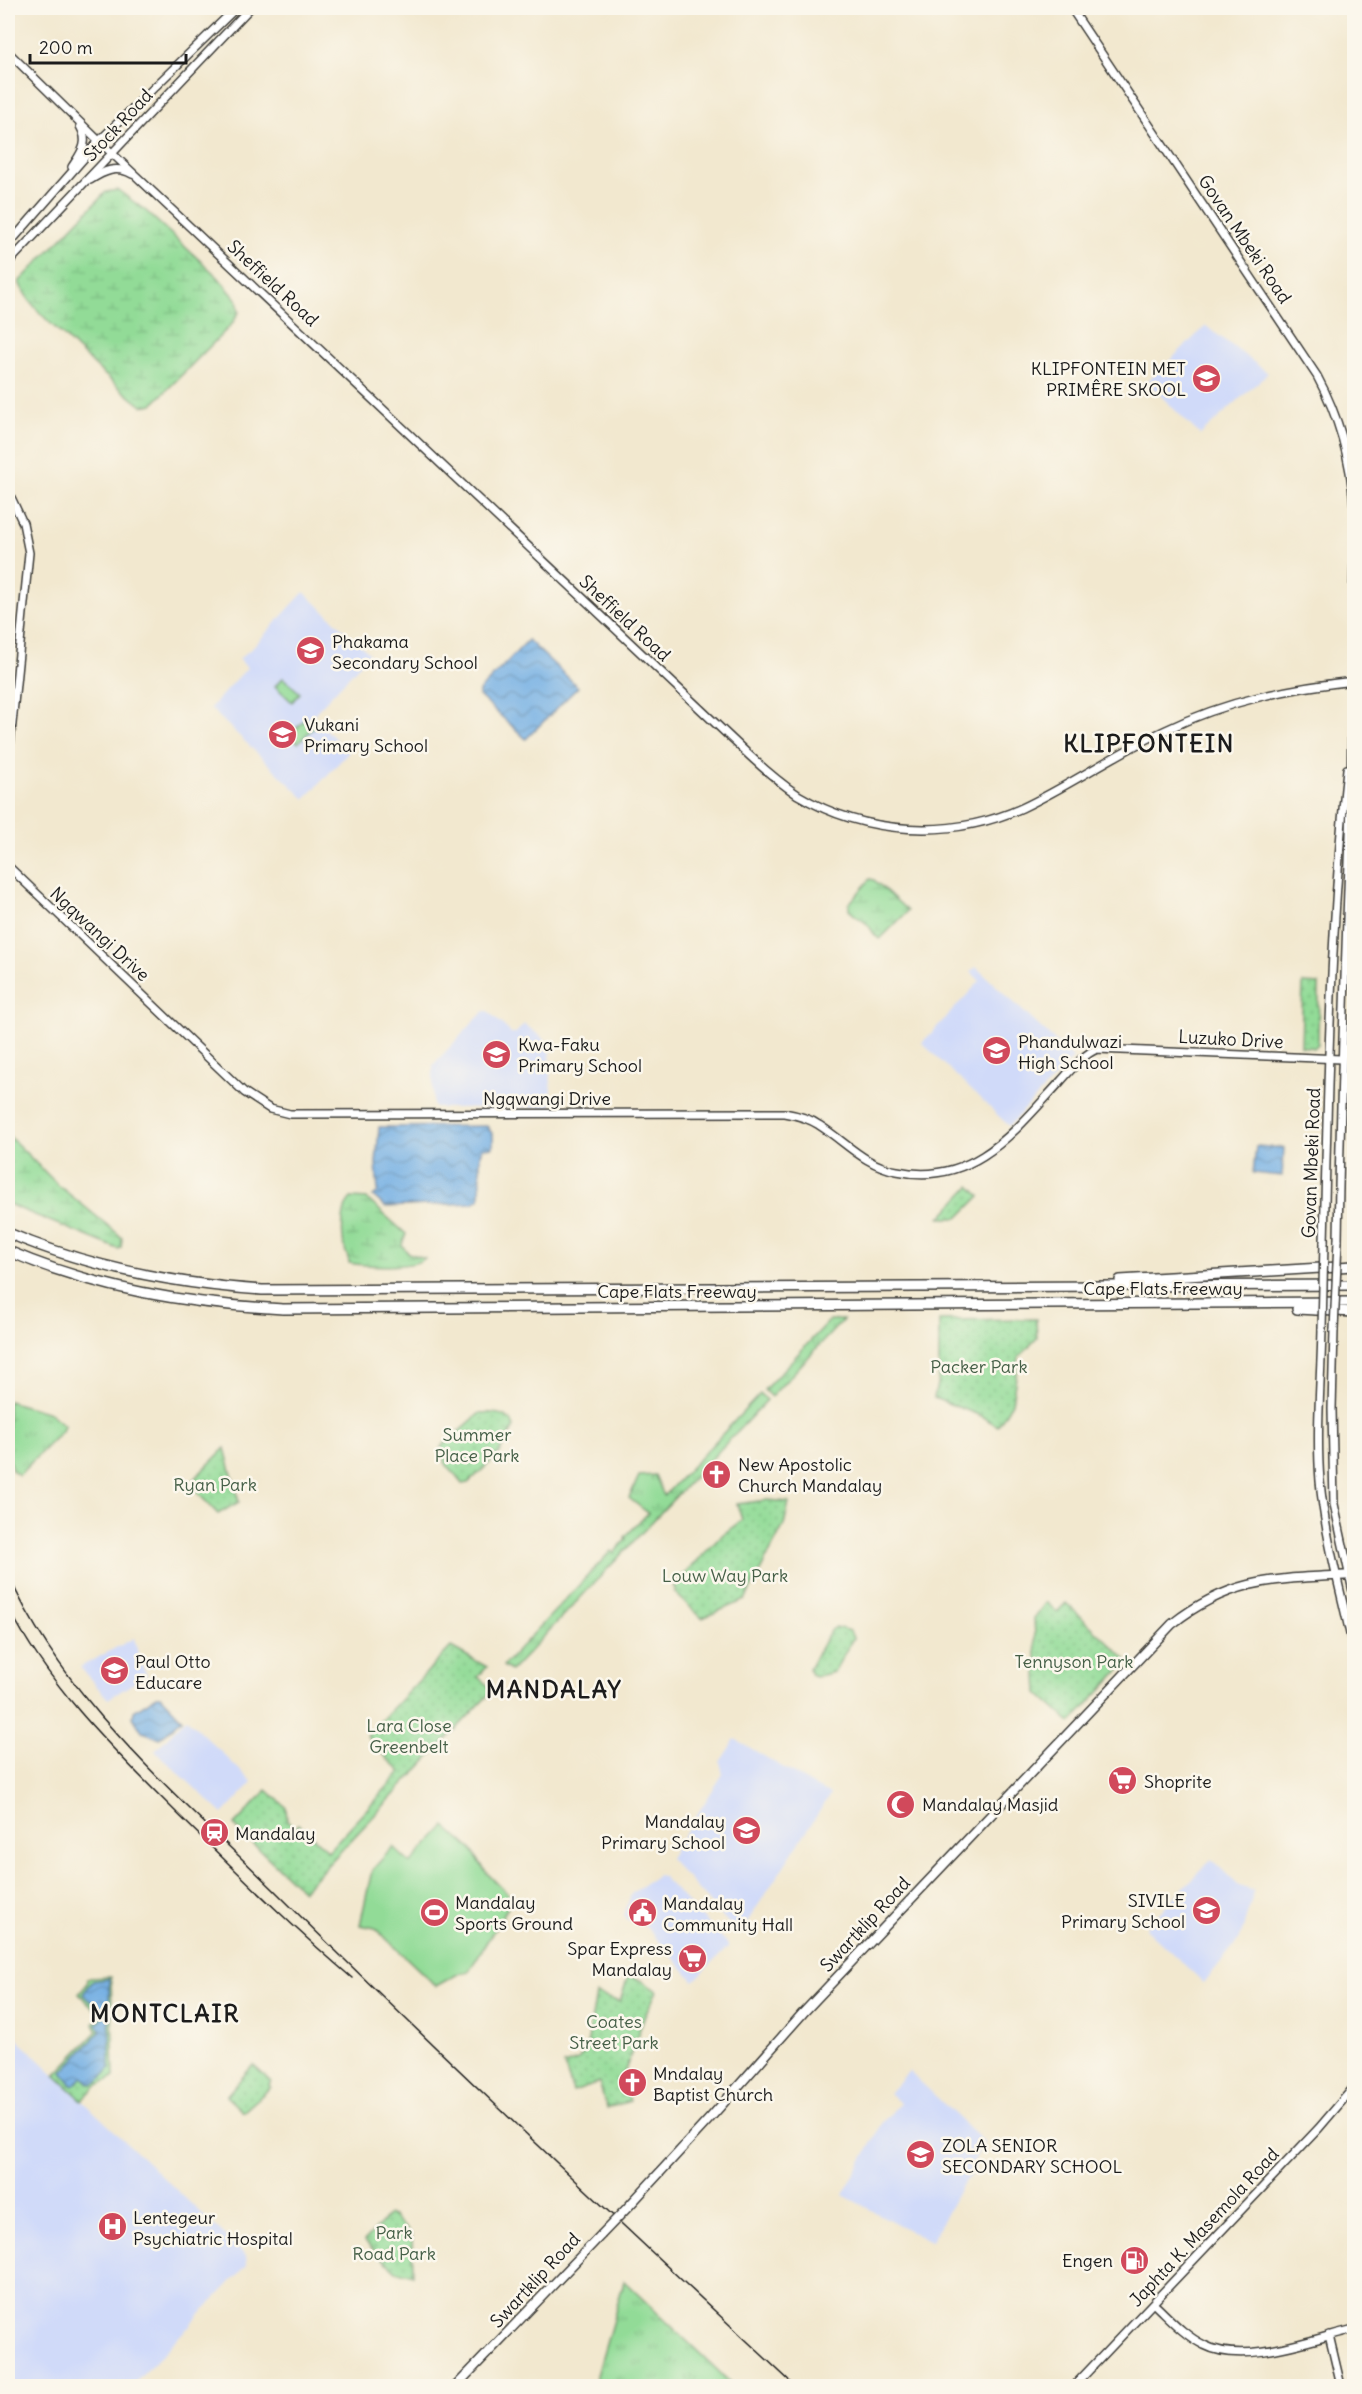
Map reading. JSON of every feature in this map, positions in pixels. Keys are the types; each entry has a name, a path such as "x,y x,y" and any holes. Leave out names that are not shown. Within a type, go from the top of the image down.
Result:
{"highway":[{"name":"Cape Flats Freeway","path":"8,1233 66,1255 140,1275 207,1286 262,1290 1354,1285"},
{"name":"Cape Flats Freeway","path":"8,1251 62,1272 139,1292 198,1303 283,1309 1354,1302"},
{"path":"1308,1269 1354,1260"},
{"path":"1058,1286 1101,1281 1354,1266"},
{"path":"1168,1304 1354,1312"}],"main road":[{"name":"Stock Road","path":"8,245 99,141 236,8"},
{"name":"Stock Road","path":"8,263 250,8"},
{"name":"Govan Mbeki Road","path":"1071,8 1317,376 1332,407 1343,440 1351,472 1354,506"},
{"name":"Sheffield Road","path":"8,52 99,141 752,759 800,796 835,812 871,823 915,829 978,823 1028,805 1146,740 1206,712 1278,692 1353,681"},
{"path":"63,182 84,148 85,140 81,128 69,112"},
{"path":"80,187 103,172 114,169 128,172 144,182"},
{"path":"8,491 23,523 29,553 8,765"},
{"name":"Govan Mbeki Road","path":"1352,1575 1334,1504 1332,1409 1341,1059 1350,835 1354,563"},
{"name":"Govan Mbeki Road","path":"1337,1576 1323,1509 1320,1479 1322,1329 1329,1058 1339,838 1350,749"},
{"name":"Ngqwangi Drive","path":"8,866 244,1092 263,1105 284,1113 784,1113 816,1123 859,1156 878,1166 914,1174 936,1174 970,1164 1003,1143 1087,1054 1097,1048 1119,1048"},
{"name":"Luzuko Drive","path":"1119,1048 1341,1059"},
{"path":"1352,1575 1354,1596"},
{"name":"Swartklip Road","path":"456,2386 628,2207 803,2013 1172,1624 1200,1604 1234,1588 1262,1582 1352,1575"},
{"path":"1337,1576 1354,1652"},
{"name":"Japhta K. Masemola Road","path":"1074,2386 1319,2128 1354,2087"},
{"path":"1154,2304 1193,2339 1210,2348 1229,2353 1253,2353 1354,2329"},
{"path":"1329,2335 1341,2386"}],"shaded area":[{"name":"KLIPFONTEIN MET PRIMÊRE SKOOL","path":"1206,326 1268,373 1200,435 1147,382"},
{"path":"304,592 370,654 312,716 349,752 305,799 210,708 247,668 239,659"},
{"name":"Phandulwazi High School","path":"976,967 1073,1058 1009,1126 922,1043 980,981 971,972"},
{"name":"Kwa-Faku Primary School","path":"484,1011 488,1011 511,1033 516,1033 524,1024 550,1043 551,1107 435,1108 433,1105 433,1065"},
{"name":"Paul Otto Educare","path":"134,1638 141,1664 147,1675 108,1699 80,1667"},
{"path":"186,1718 252,1783 223,1814 155,1751"},
{"name":"Mandalay Primary School","path":"735,1739 830,1795 742,1930 735,1930 669,1858 723,1774 720,1762"},
{"name":"SIVILE Primary School","path":"1211,1859 1239,1886 1254,1891 1240,1938 1204,1983 1145,1928"},
{"path":"657,1875 662,1876 728,1944 728,1947 694,1981 646,1927 626,1920 624,1915 631,1894"},
{"name":"Lentegeur Psychiatric Hospital","path":"8,2030 246,2256 247,2265 132,2386 8,2386"},
{"name":"ZOLA SENIOR SECONDARY SCHOOL","path":"909,2071 984,2142 970,2169 974,2173 961,2186 931,2242 843,2195 883,2122 900,2103 889,2093"}],"green space":[{"path":"118,190 146,211 218,277 237,300 239,312 232,324 153,404 142,406 101,372 44,317 27,297 19,282 106,192"},
{"path":"283,678 300,693 292,702 275,686"},
{"path":"306,718 315,726 298,743 290,735"},
{"path":"870,879 874,880 908,911 880,939 866,923 849,910 849,904"},
{"path":"1303,983 1319,984 1318,1044 1314,1048 1301,1046"},
{"path":"8,1135 58,1185 122,1238 121,1248 118,1249 8,1204"},
{"path":"970,1186 980,1196 958,1218 940,1218"},
{"path":"351,1198 367,1199 406,1234 402,1245 408,1253 425,1258 400,1265 377,1266 349,1263 343,1230 345,1208"},
{"name":"Packer Park","path":"1036,1319 1037,1338 1019,1357 1012,1403 998,1426 979,1415 934,1398 939,1375 939,1320"},
{"path":"830,1320 843,1320 771,1397 764,1390"},
{"path":"760,1394 767,1400 513,1669 511,1671 503,1666 611,1551 614,1553 626,1539 625,1537 648,1513 629,1498 639,1476 655,1475 664,1496"},
{"path":"8,1401 50,1413 64,1425 62,1431 19,1475 12,1470 8,1452"},
{"name":"Summer Place Park","path":"480,1413 505,1416 514,1427 497,1456 468,1483 462,1484 446,1464 441,1447"},
{"name":"Ryan Park","path":"225,1448 239,1502 218,1514 189,1484"},
{"name":"Louw Way Park","path":"767,1500 789,1502 784,1525 745,1600 702,1618 674,1592 676,1590 673,1586 722,1535 742,1520 737,1504"},
{"name":"Tennyson Park","path":"1046,1602 1057,1612 1066,1603 1128,1661 1071,1723 1038,1693 1034,1618"},
{"path":"836,1627 850,1631 853,1638 834,1672 815,1677 811,1675 809,1669 830,1631"},
{"name":"Lara Close Greenbelt","path":"451,1647 487,1667 478,1677 493,1690 303,1891 234,1825 267,1790 286,1807 287,1821 295,1828 299,1824 328,1851 401,1772 372,1744 367,1735"},
{"name":"Mandalay Sports Ground","path":"445,1826 471,1849 486,1872 513,1899 469,1971 458,1974 436,1986 375,1928 360,1925 372,1870 393,1847 410,1863"},
{"name":"Coates Street Park","path":"628,1976 641,1980 657,1991 643,2020 622,2079 630,2101 607,2108 599,2083 573,2092 564,2065 578,2060 586,2051 596,1994 620,2002"},
{"path":"111,1977 114,2077 96,2086 82,2100 55,2075 97,2031 94,2023 101,2015 79,1994 87,1984 88,1978"},
{"path":"253,2065 271,2082 269,2085 271,2087 243,2112 226,2096"},
{"name":"Park Road Park","path":"389,2215 393,2216 412,2235 413,2274 396,2271 364,2241"},
{"path":"624,2281 734,2386 594,2386"}],"water":[{"path":"528,640 578,687 526,739 479,696 479,691"},
{"path":"487,1126 493,1135 493,1147 483,1148 480,1153 480,1198 473,1203 385,1207 373,1196 378,1192 376,1163 379,1127"},
{"path":"1256,1146 1284,1148 1282,1176 1253,1173"},
{"path":"160,1696 182,1719 160,1738 142,1732 133,1717 134,1711"},
{"path":"109,1979 110,2068 98,2082 90,2084 83,2077 73,2086 62,2072 101,2031 97,2024 104,2016 104,2012 83,1994 93,1981"}],"railway":[{"path":"8,1574 32,1620 60,1664 91,1705 126,1744 467,2078 795,2386"},
{"path":"8,1606 25,1637 64,1693 110,1745 266,1900 352,1978"}],"place":[{"name":"KLIPFONTEIN MET PRIMÊRE SKOOL","path":"1207,378"},
{"name":"Phakama Secondary School","path":"311,651"},
{"name":"Vukani Primary School","path":"283,734"},
{"name":"Phandulwazi High School","path":"997,1051"},
{"name":"Kwa-Faku Primary School","path":"497,1054"},
{"name":"New Apostolic Church Mandalay","path":"717,1474"},
{"name":"Paul Otto Educare","path":"114,1671"},
{"name":"Shoprite","path":"1123,1781"},
{"name":"Mandalay Masjid","path":"901,1804"},
{"name":"Mandalay Primary School","path":"746,1831"},
{"name":"Mandalay","path":"214,1833"},
{"name":"SIVILE Primary School","path":"1206,1910"},
{"name":"Mandalay Sports Ground","path":"434,1912"},
{"name":"Mandalay Community Hall","path":"642,1913"},
{"name":"Spar Express Mandalay","path":"693,1958"},
{"name":"Mndalay Baptist Church","path":"632,2083"},
{"name":"ZOLA SENIOR SECONDARY SCHOOL","path":"921,2155"},
{"name":"Lentegeur Psychiatric Hospital","path":"112,2227"},
{"name":"Engen","path":"1134,2260"}],"district":[{"name":"KLIPFONTEIN","path":"1149,743"},
{"name":"MANDALAY","path":"554,1689"},
{"name":"MONTCLAIR","path":"165,2013"}]}
